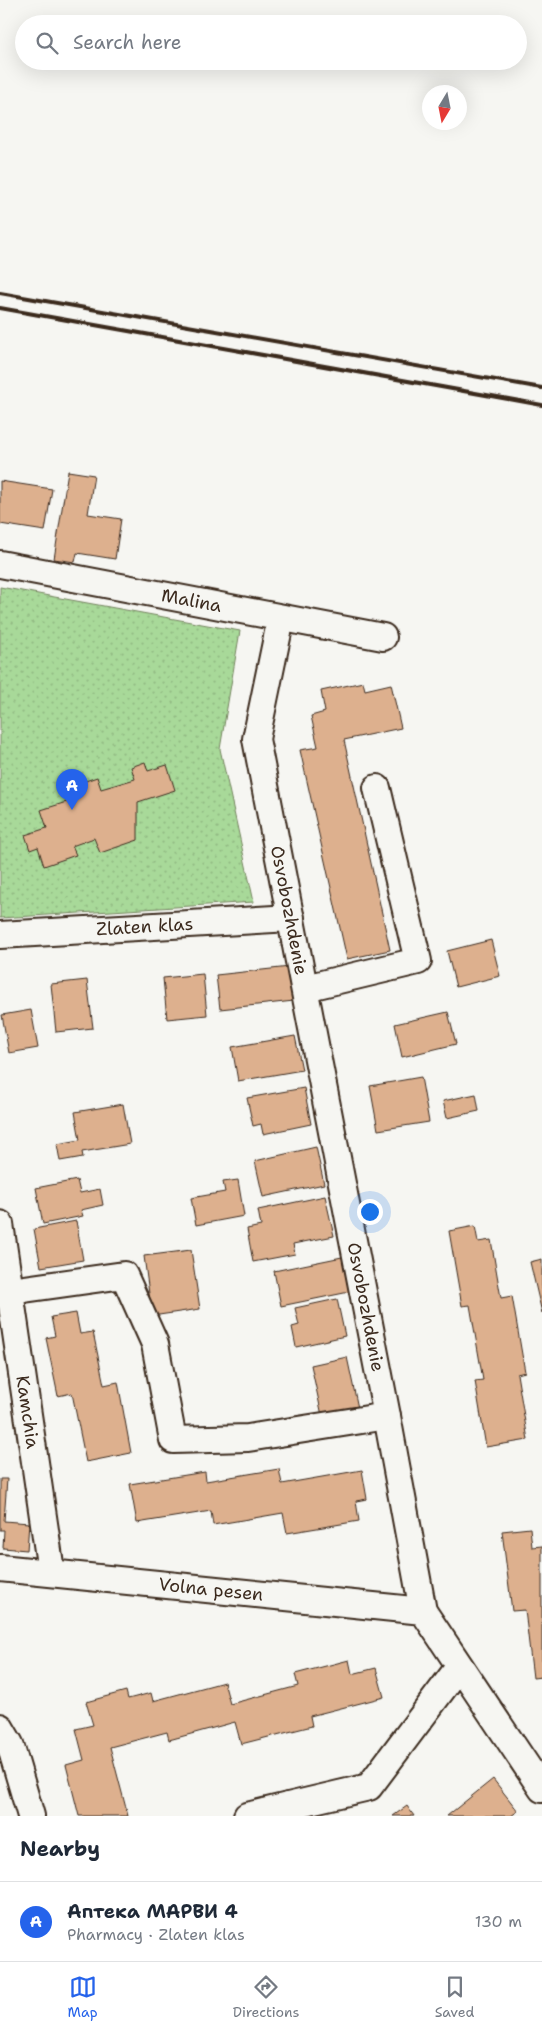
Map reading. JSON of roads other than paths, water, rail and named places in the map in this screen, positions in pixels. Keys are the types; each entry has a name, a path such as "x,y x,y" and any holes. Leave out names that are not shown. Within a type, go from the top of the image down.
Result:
{"street":[{"name":"Malina","path":"0,564 383,637"},
{"name":"Osvobozhdenie","path":"281,618 256,738 423,1611 542,1789"},
{"path":"305,988 418,961 377,788"},
{"name":"Zlaten klas","path":"0,936 290,918"},
{"name":"Kamchia","path":"0,1224 51,1572"},
{"path":"10,1291 124,1275 155,1344 173,1440 248,1438 387,1416"},
{"name":"Volna pesen","path":"0,1568 423,1611"},
{"path":"247,1816 289,1811 369,1787 459,1667"},
{"path":"0,1727 10,1744 31,1816"}],"railway":[{"path":"0,293 542,388"},
{"path":"0,308 542,405"}],"place":[{"name":"Аптека МАРВИ 4","path":"72,810"}]}
